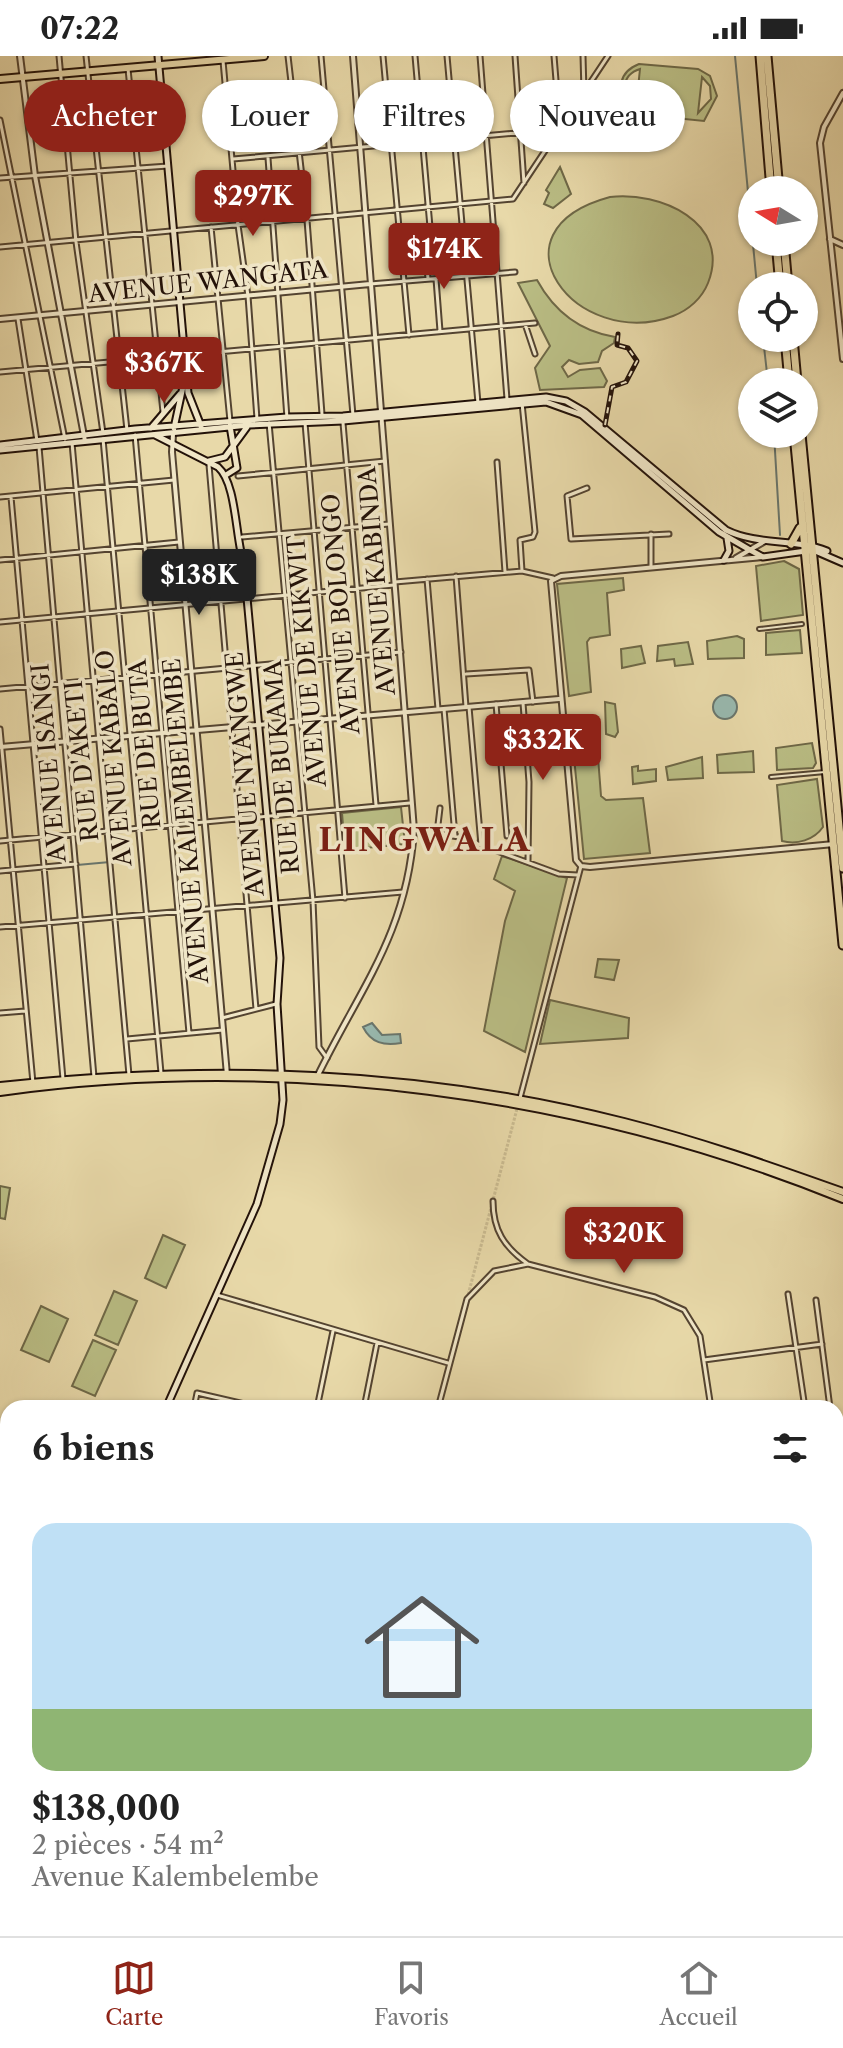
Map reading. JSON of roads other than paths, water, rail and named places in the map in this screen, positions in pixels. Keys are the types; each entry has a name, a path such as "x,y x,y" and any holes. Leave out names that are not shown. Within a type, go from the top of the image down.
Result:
{"highway":[{"path":"760,56 770,176"},
{"path":"767,56 778,176"},
{"path":"795,448 801,517 809,547 837,844 843,945"},
{"path":"802,448 826,772 843,868"},
{"path":"791,544 798,536 801,517"}],"main road":[{"path":"158,56 191,406 201,428"},
{"path":"0,79 264,56"},
{"name":"AVENUE KALEMBELEMBE","path":"174,431 184,382"},
{"path":"151,428 181,393"},
{"path":"103,436 155,435 257,419 382,414 546,397 578,407 727,537 763,557 809,547"},
{"path":"478,404 546,402 576,411 711,522 734,534 809,547 843,561"},
{"path":"230,424 249,425 287,419 343,421 382,414"},
{"name":"AVENUE NYANGWE","path":"170,1400 259,1199 280,1124 282,1075 277,1004 280,966 248,598 226,475 237,468 230,424"},
{"path":"208,461 221,459 249,425"},
{"path":"38,444 127,430 151,428 174,431"},
{"path":"155,435 208,461 226,475"},
{"path":"0,448 72,443 84,439"},
{"path":"724,560 729,551 727,537"},
{"path":"773,542 774,556"},
{"path":"0,1089 94,1077 161,1073 282,1075 446,1087 693,1140 843,1192"},
{"path":"0,1089 33,1083 227,1074"},
{"path":"316,1078 425,1091 569,1115 733,1159 843,1199"}],"street":[{"path":"20,56 46,244 84,439"},
{"name":"AVENUE KABALO","path":"59,56 76,242 103,436 161,1073"},
{"path":"86,56 127,430"},
{"path":"288,56 307,220 321,417"},
{"path":"321,56 323,80"},
{"name":"AVENUE KABINDA","path":"353,56 355,80"},
{"path":"383,56 385,80"},
{"path":"415,56 417,80"},
{"path":"447,56 449,80"},
{"path":"480,56 481,80"},
{"path":"515,56 517,80"},
{"path":"554,56 556,80"},
{"path":"583,56 584,80"},
{"path":"592,80 608,56"},
{"path":"222,60 248,296 257,419"},
{"path":"128,68 142,234 164,415"},
{"path":"843,93 820,143 843,359"},
{"path":"0,120 65,439"},
{"path":"233,159 305,152"},
{"path":"330,152 353,415"},
{"name":"AVENUE KABINDA","path":"316,1078 376,970 406,892 414,830 360,152"},
{"path":"393,152 409,335"},
{"path":"423,152 430,227"},
{"path":"454,152 478,404"},
{"path":"485,152 507,399"},
{"path":"522,152 524,183"},
{"path":"0,247 513,199 545,152"},
{"path":"267,157 287,419"},
{"path":"0,178 169,166"},
{"path":"211,227 230,424"},
{"path":"830,239 842,242"},
{"path":"425,241 428,279"},
{"name":"AVENUE WANGATA","path":"0,319 515,272"},
{"path":"436,279 440,332"},
{"name":"AVENUE ISANGI","path":"18,318 44,493 94,1077"},
{"path":"0,372 535,323"},
{"path":"525,324 535,354"},
{"name":"AVENUE KALEMBELEMBE","path":"184,382 187,371"},
{"path":"522,403 535,535 520,540 522,571"},
{"name":"AVENUE DE KIKWIT","path":"305,421 345,898"},
{"name":"AVENUE BOLONGO","path":"343,421 376,805"},
{"name":"RUE DE BUKAMA","path":"269,423 313,901 319,1047 327,1058"},
{"name":"AVENUE KALEMBELEMBE","path":"174,431 172,443 179,542 227,1074"},
{"name":"RUE DE BUTA","path":"135,435 189,1033"},
{"name":"RUE D'AKETI","path":"72,443 129,1075"},
{"path":"208,461 256,1009"},
{"path":"238,476 273,470 385,461"},
{"path":"497,462 505,572"},
{"path":"0,497 174,480"},
{"path":"587,488 567,496 571,539 669,534"},
{"path":"11,497 63,1082"},
{"path":"242,537 390,524"},
{"path":"651,534 651,566"},
{"path":"734,559 765,541"},
{"path":"0,560 179,542"},
{"path":"0,622 456,576 522,571 553,578 763,557"},
{"path":"456,576 481,845"},
{"path":"553,578 549,590 576,860 581,866"},
{"path":"427,579 455,836"},
{"path":"759,629 802,624"},
{"path":"0,689 401,652"},
{"path":"464,674 529,670 533,702"},
{"path":"2,747 560,699"},
{"path":"523,703 529,782 528,861"},
{"path":"496,704 507,836"},
{"path":"0,729 33,1083"},
{"path":"771,777 826,772"},
{"path":"0,841 413,802"},
{"path":"437,833 440,808"},
{"path":"414,830 455,836 559,874 578,875"},
{"path":"581,866 837,844"},
{"path":"0,871 76,864"},
{"path":"519,1102 581,866"},
{"path":"0,927 406,892"},
{"path":"222,1018 277,1004"},
{"path":"0,1013 25,1011"},
{"path":"126,1039 223,1030"},
{"path":"493,1201 499,1234 510,1251 528,1264 676,1304 697,1328 710,1400"},
{"path":"440,1400 467,1299 474,1289 499,1269 528,1264"},
{"path":"788,1294 804,1400"},
{"path":"217,1295 450,1363"},
{"path":"816,1300 829,1400"},
{"path":"319,1400 333,1331"},
{"path":"366,1400 377,1343"},
{"path":"704,1360 822,1344"},
{"path":"196,1400 197,1393 226,1400"}],"water":[{"path":"725,695 734,698 737,707 734,716 725,719 716,716 713,707 716,698"},
{"path":"372,1023 382,1035 400,1034 401,1043 374,1040 363,1027"}],"waterway":[{"path":"735,56 756,272"},
{"path":"765,352 766,368"},
{"path":"775,448 780,535"},
{"path":"77,865 110,862"}],"tunnel":[{"path":"467,1299 518,1105"}],"railway":[{"path":"605,425 612,387 626,382 637,361 628,348 617,345 618,334"}],"district":[{"name":"LINGWALA","path":"425,840"}]}
